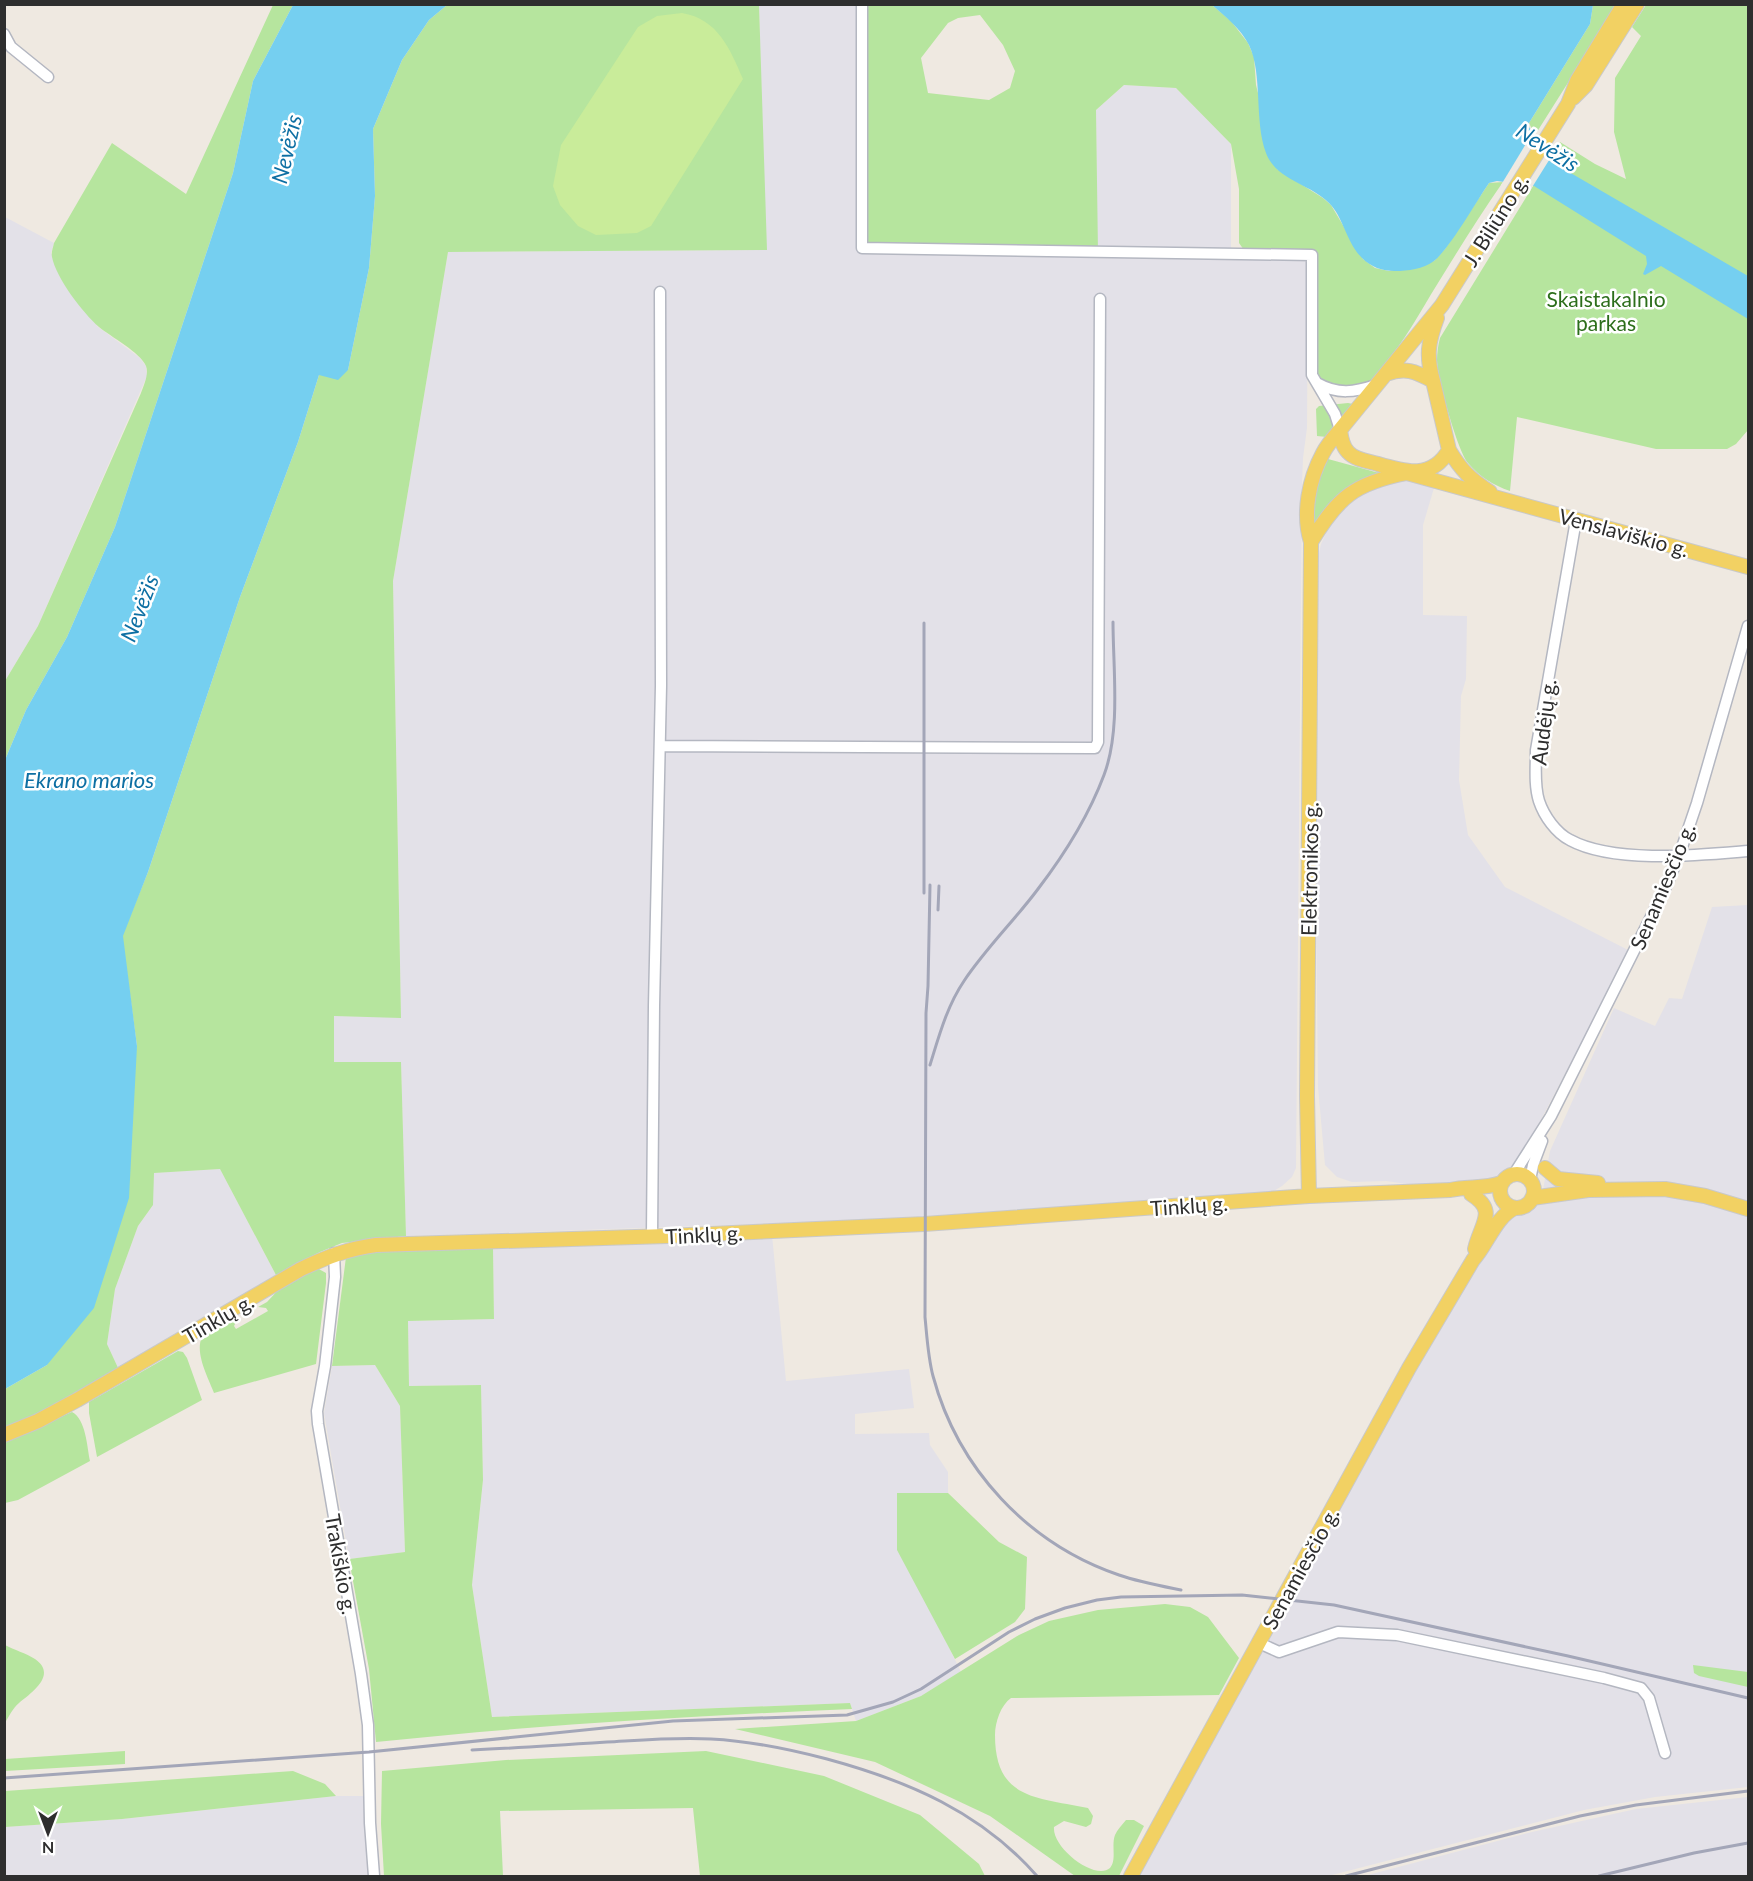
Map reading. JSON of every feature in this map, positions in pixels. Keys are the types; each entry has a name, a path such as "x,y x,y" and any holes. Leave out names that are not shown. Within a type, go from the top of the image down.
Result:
{"main road":[{"name":"J. Biliūno g.","path":"1568,104 1577,81 1624,4"},
{"name":"J. Biliūno g.","path":"1382,379 1442,305 1568,104 1586,85 1637,4"},
{"name":"J. Biliūno g.","path":"1432,381 1428,346 1442,305"},
{"path":"1311,542 1329,512 1350,494 1369,483 1433,467 1443,460 1449,450 1432,381 1404,369 1382,379 1340,430 1342,442 1347,451 1356,458 1407,473"},
{"name":"Elektronikos g.","path":"1309,1196 1307,1096 1311,542 1307,530 1309,493 1323,453 1340,430"},
{"name":"Venslaviškio g.","path":"1449,450 1469,478 1499,498"},
{"name":"Venslaviškio g.","path":"1407,473 1749,567"},
{"path":"1545,1168 1557,1179 1612,1184 1626,1189"},
{"path":"1514,1174 1523,1175 1531,1182 1588,1190"},
{"name":"Senamiesčio g.","path":"1131,1876 1409,1368 1474,1255 1509,1176 1514,1174"},
{"name":"Senamiesčio g.","path":"1474,1255 1481,1251 1504,1215 1525,1205 1532,1198 1531,1182"},
{"name":"Tinklų g.","path":"1450,1190 1460,1187 1494,1186 1501,1193"},
{"name":"Tinklų g.","path":"4,1434 38,1421 77,1400 301,1269 334,1253 376,1245 924,1224 1309,1196 1450,1190 1471,1194 1501,1193"},
{"path":"1532,1198 1588,1190 1680,1191 1749,1209"},
{"path":"1501,1193 1507,1205 1515,1208"},
{"name":"Senamiesčio g.","path":"1471,1194 1482,1202 1486,1214 1474,1255"}],"street":[{"path":"862,4 862,248 1312,255 1312,375 1335,414 1340,430"},
{"path":"4,34 11,47 48,77"},
{"path":"652,1236 660,746 660,292"},
{"path":"660,746 1095,748 1098,742 1100,299"},
{"path":"1314,381 1338,392 1357,392 1382,379"},
{"name":"Audėjų g.","path":"1576,520 1536,750 1536,783 1539,800 1546,815 1567,838 1584,846 1640,855 1679,856 1749,851"},
{"name":"Senamiesčio g.","path":"1531,1182 1533,1165 1550,1122 1647,927 1679,856 1747,642 1749,626"},
{"name":"Senamiesčio g.","path":"1545,1168 1543,1152 1550,1122"},
{"name":"Senamiesčio g.","path":"1514,1174 1550,1122"},
{"name":"Trakiškio g.","path":"334,1253 336,1265 334,1285 325,1366 317,1411 368,1725 370,1823 374,1876"},
{"path":"1259,1643 1279,1652 1338,1632 1397,1635 1604,1678 1641,1688 1649,1698 1665,1753"}],"shaded area":[{"path":"759,5 862,5 862,248 1097,252 1096,110 1124,85 1176,88 1231,144 1231,258 1308,261 1307,428 1302,483 1296,1168 1292,1177 1272,1192 817,1222 406,1236 401,1063 334,1062 334,1016 401,1017 393,581 448,252 766,250"},
{"path":"5,217 54,243 51,253 97,326 140,358 146,366 147,376 38,626 5,681"},
{"path":"1409,480 1434,488 1423,525 1423,615 1467,616 1466,679 1461,696 1459,780 1468,835 1505,887 1630,951 1527,1146 1513,1165 1495,1179 1437,1185 1386,1181 1352,1182 1337,1177 1325,1165 1318,1087 1315,809 1317,562 1321,544 1334,516 1353,499 1393,482"},
{"path":"1748,905 1748,1787 1655,1797 1584,1810 1328,1876 1138,1876 1413,1370 1491,1240 1512,1214 1528,1211 1541,1201 1550,1151 1614,1008 1655,1026 1669,998 1682,999 1712,907"},
{"path":"220,1169 276,1275 119,1370 107,1344 115,1289 138,1226 153,1205 153,1173"},
{"path":"772,1235 786,1381 909,1369 914,1408 855,1414 855,1434 929,1433 930,1445 948,1472 948,1493 897,1493 936,1621 961,1672 921,1696 856,1721 850,1703 492,1717 472,1585 483,1480 481,1385 409,1386 408,1321 494,1319 493,1247"},
{"path":"375,1365 400,1406 405,1552 349,1559 324,1413 332,1366"},
{"path":"336,1796 369,1796 374,1876 5,1876 5,1827 122,1819"},
{"path":"1748,1797 1748,1876 1364,1876 1532,1832 1636,1809"}],"green space":[{"path":"273,5 293,5 253,81 233,173 115,527 67,637 26,710 5,760 5,681 38,626 141,393 147,372 146,366 138,355 99,327 71,295 55,265 52,255 54,243 112,143 186,194"},
{"path":"447,5 759,5 767,250 448,252 393,581 401,1018 334,1016 334,1062 401,1062 406,1236 342,1243 276,1275 220,1169 154,1173 153,1205 138,1226 115,1289 107,1344 119,1370 25,1421 5,1427 5,1389 47,1365 137,1046 122,936 148,872 240,597 298,442 319,375 348,370 369,268 375,196 373,129 402,60 429,20"},
{"path":"862,5 1212,5 1231,21 1248,43 1254,57 1256,85 1277,169 1331,205 1363,259 1375,268 1389,271 1434,261 1445,249 1489,183 1503,182 1398,347 1373,378 1353,388 1333,386 1317,374 1317,251 1244,250 1239,243 1239,189 1231,144 1176,88 1124,85 1096,110 1098,253 862,248","holes":["980,15 1003,45 1015,71 1010,88 989,100 928,93 921,58 948,23 958,18"]},
{"path":"1593,5 1617,5 1535,135 1529,123 1590,24"},
{"name":"Skaistakalnio parkas","path":"1646,5 1748,5 1748,430 1736,444 1727,449 1656,449 1517,417 1510,491 1482,476 1468,463 1464,455 1454,430 1441,383 1437,361 1440,338 1560,142 1595,164 1626,179 1614,132 1615,78 1641,36 1632,27"},
{"path":"682,13 694,16 714,29 733,57 743,79 651,226 637,233 596,235 578,226 560,205 553,186 561,145 638,27 657,16"},
{"path":"1353,404 1327,437 1317,436 1316,409 1319,406"},
{"path":"1328,459 1379,473 1348,489 1331,502 1313,531 1317,484"},
{"path":"493,1247 494,1319 408,1321 409,1386 481,1385 483,1480 472,1585 492,1717 850,1703 852,1709 614,1722 376,1742 369,1669 349,1559 405,1552 400,1406 375,1365 332,1366 346,1257 371,1251"},
{"path":"317,1268 326,1273 326,1283 316,1364 214,1393 201,1359 200,1341 204,1334 211,1329 237,1320 234,1326 236,1329 268,1311 266,1308 258,1307 267,1302 281,1287"},
{"path":"178,1351 183,1352 187,1358 202,1400 97,1457 89,1402"},
{"path":"72,1412 83,1427 90,1461 18,1500 5,1503 5,1441"},
{"path":"897,1493 948,1493 999,1542 1027,1557 1025,1609 1015,1622 955,1659 897,1550"},
{"path":"1165,1604 1190,1607 1208,1617 1239,1658 1219,1695 1011,1698 999,1714 996,1725 997,1756 1002,1772 1011,1784 1022,1792 1036,1797 1088,1808 1093,1816 1091,1824 1086,1827 1064,1821 1054,1827 1060,1844 1076,1860 1095,1870 1103,1871 1110,1868 1116,1833 1126,1820 1134,1820 1144,1826 1119,1876 1075,1876 990,1816 875,1762 735,1729 856,1721 921,1696 1019,1635 1049,1621 1098,1610"},
{"path":"5,1645 35,1659 44,1671 40,1683 15,1707 5,1723"},
{"path":"1693,1665 1748,1672 1748,1687 1699,1676 1694,1673"},
{"path":"125,1751 125,1764 5,1771 5,1759"},
{"path":"706,1751 824,1776 920,1815 979,1864 985,1876 700,1876 693,1808 500,1811 503,1876 384,1876 381,1824 382,1771 506,1760"},
{"path":"293,1771 325,1784 336,1796 122,1819 5,1827 5,1791"}],"water":[{"name":"Ekrano marios","path":"293,5 447,5 429,20 402,60 373,129 375,196 369,268 348,370 338,380 319,375 298,442 240,597 148,872 123,936 137,1046 129,1198 94,1308 47,1365 5,1389 5,760 26,710 67,637 115,527 233,173 253,81"},
{"path":"1212,5 1593,5 1590,24 1529,123 1529,127 1550,161 1748,276 1748,319 1661,266 1643,274 1647,264 1646,256 1534,186 1497,181 1489,183 1448,246 1434,261 1425,266 1395,271 1369,264 1357,252 1329,203 1286,176 1271,162 1262,140 1256,70 1249,45 1237,28"}],"pier":[{"path":"1535,129 1551,157 1531,189 1501,185"}],"railway":[{"path":"930,1065 944,1022 964,981 1057,862 1083,820 1098,790 1113,739 1115,699 1113,622"},
{"path":"924,623 924,893"},
{"path":"930,885 926,1013 925,1317 931,1369 944,1410 979,1472 1001,1499 1027,1523 1055,1544 1086,1561 1119,1575 1181,1590"},
{"path":"938,910 939,886"},
{"path":"4,1778 369,1752 673,1721 847,1715 893,1702 921,1689 1009,1632 1035,1619 1065,1608 1121,1597 1242,1595 1334,1605 1748,1698"},
{"path":"472,1750 685,1738 741,1742 798,1752 886,1778 941,1802 992,1834 1037,1876"},
{"path":"1346,1876 1580,1816 1636,1805 1748,1791"},
{"path":"1599,1876 1694,1853 1748,1843"}],"water label":[{"name":"Nevėžis","path":"1548,147"},
{"name":"Nevėžis","path":"286,149"},
{"name":"Nevėžis","path":"139,608"}]}
